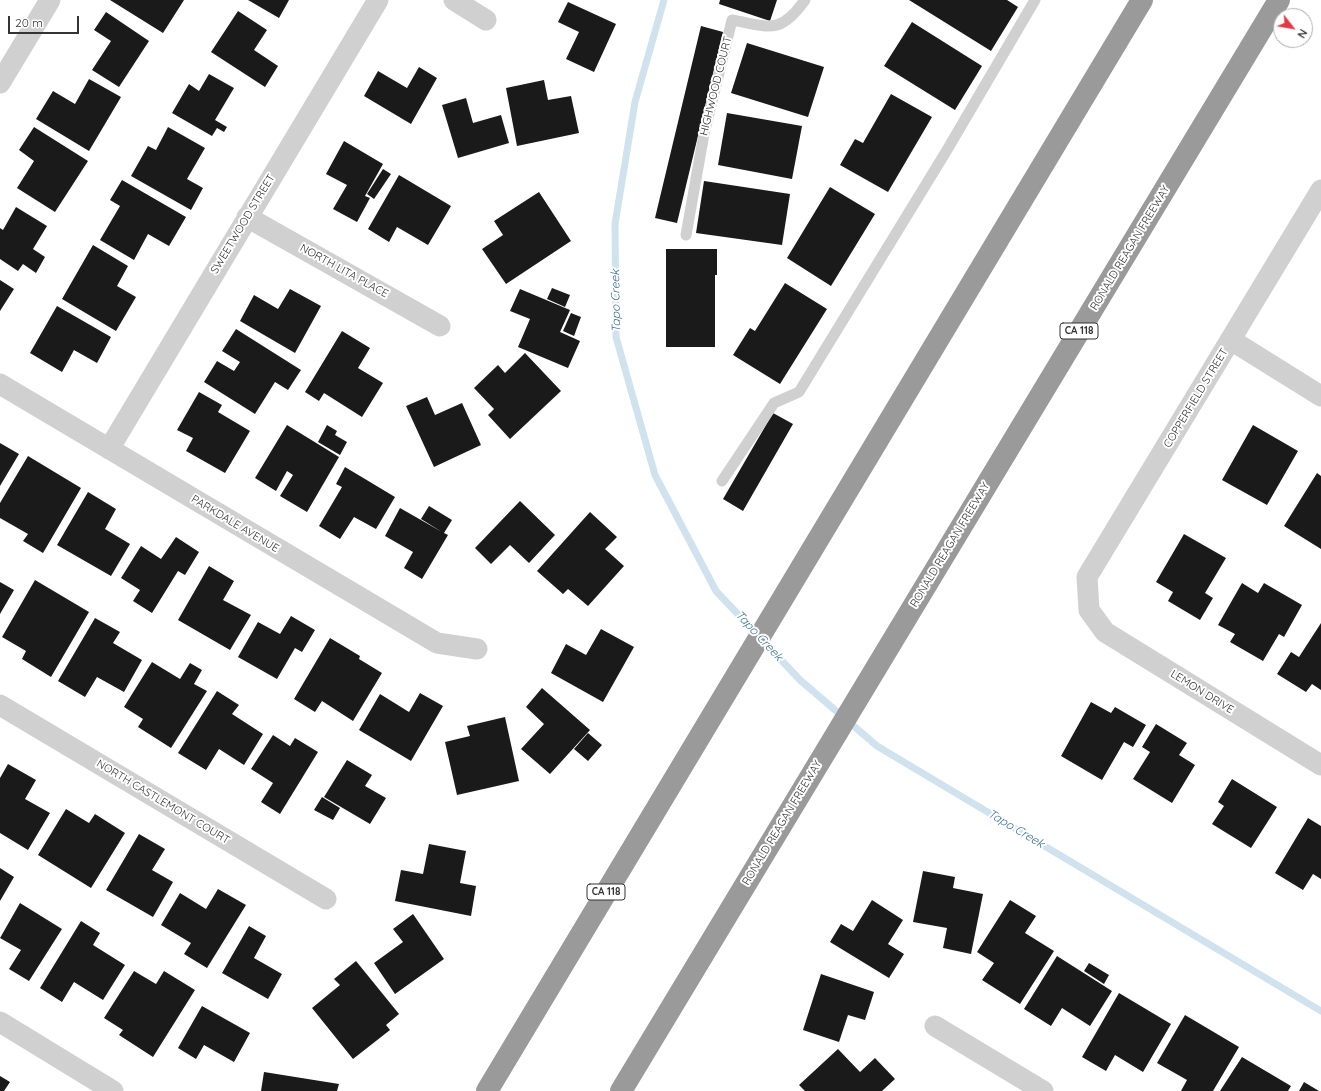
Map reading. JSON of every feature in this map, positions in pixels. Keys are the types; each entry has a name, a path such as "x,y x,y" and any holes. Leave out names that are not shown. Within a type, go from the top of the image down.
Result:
{"highway":[{"name":"CA 118","path":"487,1091 1142,0"},
{"name":"RONALD REAGAN FREEWAY","path":"621,1091 1279,0"}],"street":[{"path":"0,83 50,0"},
{"name":"SWEETWOOD STREET","path":"109,449 378,0"},
{"path":"454,0 486,20"},
{"name":"COPPERFIELD STREET","path":"1089,610 1087,577 1321,190"},
{"name":"NORTH LITA PLACE","path":"247,217 440,326"},
{"path":"1231,340 1321,396"},
{"name":"PARKDALE AVENUE","path":"0,384 437,643 477,650"},
{"name":"LEMON DRIVE","path":"1089,610 1105,632 1321,765"},
{"name":"NORTH CASTLEMONT COURT","path":"0,705 326,899"},
{"path":"0,1022 113,1091"},
{"path":"936,1026 1043,1091"}],"lane":[{"name":"HIGHWOOD COURT","path":"686,235 704,134 732,20 770,27 782,24 793,16 805,0"},
{"path":"722,481 774,403 799,392 947,150 1035,0"}],"building":[{"path":"110,0 184,0 163,33"},
{"path":"248,0 289,0 279,18"},
{"path":"720,0 777,0 770,21 719,4"},
{"path":"909,0 1007,0 1018,7 991,51"},
{"path":"568,2 616,24 594,72 566,59 579,32 558,22"},
{"path":"238,11 267,30 254,50 278,66 265,87 211,52"},
{"path":"106,12 149,41 119,87 92,70 111,41 94,30"},
{"path":"912,22 982,66 955,110 884,66"},
{"path":"701,26 723,32 677,223 655,218"},
{"path":"747,43 824,67 808,117 731,93"},
{"path":"419,67 437,78 411,124 364,96 378,71 407,88"},
{"path":"209,74 234,88 215,120 227,127 224,132 217,128 212,136 172,113 189,84 199,91"},
{"path":"89,79 121,97 89,151 36,119 53,91 75,104"},
{"path":"544,80 548,100 571,96 579,133 517,146 506,88"},
{"path":"891,94 932,117 888,192 840,165 855,139 863,143"},
{"path":"466,98 473,123 501,115 509,143 458,158 442,105"},
{"path":"727,113 802,126 792,179 718,165"},
{"path":"34,127 88,161 55,212 17,188 34,161 19,150"},
{"path":"168,127 205,148 187,179 203,188 191,210 131,176 148,146 156,150"},
{"path":"344,141 383,164 365,196 370,198 357,222 333,209 347,185 326,174"},
{"path":"383,169 391,174 374,199 367,194"},
{"path":"399,175 451,206 428,245 397,227 389,242 368,229"},
{"path":"122,180 186,217 169,246 148,234 134,260 100,240 120,206 110,200"},
{"path":"704,181 790,194 782,245 696,233"},
{"path":"830,187 875,214 831,286 787,258"},
{"path":"539,192 571,241 506,284 482,249 503,235 494,221"},
{"path":"16,207 47,226 33,249 45,257 36,273 23,264 18,271 0,259 0,228 3,230"},
{"path":"93,245 128,266 117,286 136,297 116,331 62,299"},
{"path":"666,249 717,249 717,275 715,275 715,347 666,347"},
{"path":"0,280 14,289 0,311"},
{"path":"785,283 827,309 780,384 733,355 750,328 755,331"},
{"path":"552,288 570,295 565,307 547,299"},
{"path":"290,289 321,306 295,353 240,321 254,295 278,309"},
{"path":"520,289 570,310 560,332 580,341 568,368 518,347 530,319 510,311"},
{"path":"57,306 111,337 97,363 74,350 62,372 30,353"},
{"path":"571,313 581,317 574,336 563,331"},
{"path":"236,329 301,370 288,390 275,382 255,414 204,382 217,361 234,371 240,362 222,351"},
{"path":"342,331 370,348 358,368 383,383 362,417 324,393 319,401 305,392"},
{"path":"525,353 561,391 510,439 488,415 494,409 474,388 498,365 505,373"},
{"path":"199,392 222,405 218,412 250,431 225,473 186,451 193,438 177,430"},
{"path":"427,397 435,415 462,403 481,445 434,467 406,406"},
{"path":"773,413 793,424 743,511 723,499"},
{"path":"287,425 339,457 307,512 280,496 293,475 287,471 276,491 255,478"},
{"path":"327,425 337,431 335,435 347,442 340,455 318,442"},
{"path":"1253,425 1298,451 1267,505 1222,480"},
{"path":"0,443 19,454 0,486"},
{"path":"28,456 81,488 43,553 23,541 28,534 0,518 0,503"},
{"path":"345,467 395,497 376,529 354,517 340,539 319,526 342,487 336,484"},
{"path":"1317,473 1321,476 1321,549 1284,526"},
{"path":"88,492 116,509 105,529 130,544 111,576 57,545"},
{"path":"520,501 555,535 529,563 510,545 491,564 475,548"},
{"path":"429,506 452,520 444,533 448,535 422,579 404,568 413,552 385,536 400,508 442,532 421,519"},
{"path":"590,512 617,537 605,549 624,566 588,606 568,589 563,594 537,571"},
{"path":"1184,534 1226,558 1205,593 1213,598 1200,620 1168,601 1173,592 1156,582"},
{"path":"176,537 199,552 185,575 178,571 152,613 133,601 140,590 121,578 141,546 161,559"},
{"path":"209,566 234,581 223,600 251,615 230,650 178,620"},
{"path":"35,580 89,612 51,677 22,659 26,651 2,637"},
{"path":"0,582 14,590 0,614"},
{"path":"1242,583 1258,593 1264,583 1302,605 1284,637 1279,634 1263,661 1230,642 1235,634 1218,625"},
{"path":"291,616 315,630 302,652 295,648 277,679 238,657 258,622 280,634"},
{"path":"95,618 120,632 113,643 142,660 124,692 97,677 85,697 58,681"},
{"path":"1321,623 1321,690 1312,684 1306,692 1277,674 1291,652 1299,657"},
{"path":"601,629 634,647 603,702 551,673 566,644 586,655"},
{"path":"330,638 360,656 359,659 382,673 353,721 322,701 315,712 294,699"},
{"path":"152,662 180,679 190,663 202,670 194,684 207,691 171,748 138,727 143,719 124,707"},
{"path":"542,688 590,730 550,774 521,749 544,724 526,707"},
{"path":"217,691 239,705 232,714 263,734 244,765 219,749 206,770 178,753"},
{"path":"420,693 443,706 411,761 359,730 380,694 409,712"},
{"path":"1091,702 1111,713 1115,707 1146,725 1133,747 1124,742 1102,780 1061,756"},
{"path":"505,717 519,781 457,795 445,742 470,736 467,726"},
{"path":"1156,724 1187,743 1179,755 1195,765 1172,803 1133,779 1150,752 1142,747"},
{"path":"588,733 602,745 588,761 574,749"},
{"path":"273,735 290,746 295,738 318,752 280,814 261,802 273,783 251,769"},
{"path":"347,760 372,775 365,786 386,798 370,824 324,797"},
{"path":"8,764 36,780 25,799 50,813 28,850 0,833 0,778"},
{"path":"1232,779 1277,807 1251,848 1212,824 1224,806 1218,802"},
{"path":"322,797 340,808 333,820 314,810"},
{"path":"66,809 89,823 95,814 125,833 91,888 38,855"},
{"path":"1308,818 1321,826 1321,879 1313,874 1303,890 1275,873"},
{"path":"139,834 165,849 152,870 173,882 153,917 106,890"},
{"path":"429,844 466,851 460,883 476,886 471,916 395,901 401,870 423,874"},
{"path":"0,868 14,877 0,901"},
{"path":"923,871 955,877 953,888 983,894 971,954 943,948 947,928 913,922"},
{"path":"218,889 246,905 207,968 184,954 191,943 161,925 180,893 206,909"},
{"path":"872,900 903,920 888,944 904,954 889,978 830,942 841,924 853,931"},
{"path":"1010,900 1036,916 1025,933 1054,951 1020,1004 982,980 994,963 977,952"},
{"path":"20,903 62,929 29,981 9,969 21,950 0,938"},
{"path":"413,914 444,959 395,994 374,963 403,942 393,929"},
{"path":"81,921 100,933 93,945 125,965 103,1000 74,982 62,1002 40,988"},
{"path":"249,926 266,936 254,958 282,974 268,999 222,973"},
{"path":"1057,956 1112,991 1090,1026 1062,1008 1051,1026 1024,1009"},
{"path":"356,961 399,1014 386,1025 390,1030 353,1059 312,1008 340,985 334,979"},
{"path":"1089,963 1109,975 1104,984 1084,971"},
{"path":"134,971 156,984 164,971 195,990 153,1057 119,1035 123,1030 104,1018"},
{"path":"821,974 874,992 865,1020 848,1015 839,1042 803,1030"},
{"path":"1119,993 1171,1024 1143,1072 1115,1055 1106,1071 1082,1057"},
{"path":"202,1006 250,1033 234,1062 204,1045 196,1059 178,1048"},
{"path":"1185,1015 1239,1047 1213,1091 1181,1091 1187,1080 1157,1063"},
{"path":"838,1049 860,1072 875,1058 895,1079 882,1091 805,1091 799,1085"},
{"path":"1242,1057 1291,1086 1288,1091 1220,1091"},
{"path":"264,1072 339,1084 337,1091 261,1091"},
{"path":"0,1076 10,1082 4,1091 0,1091"},
{"path":"1304,1082 1319,1091 1299,1091"}],"waterway":[{"name":"Tapo Creek","path":"664,0 635,102 615,224 616,337 655,475 716,591 800,680 877,746 1321,1011"}]}
